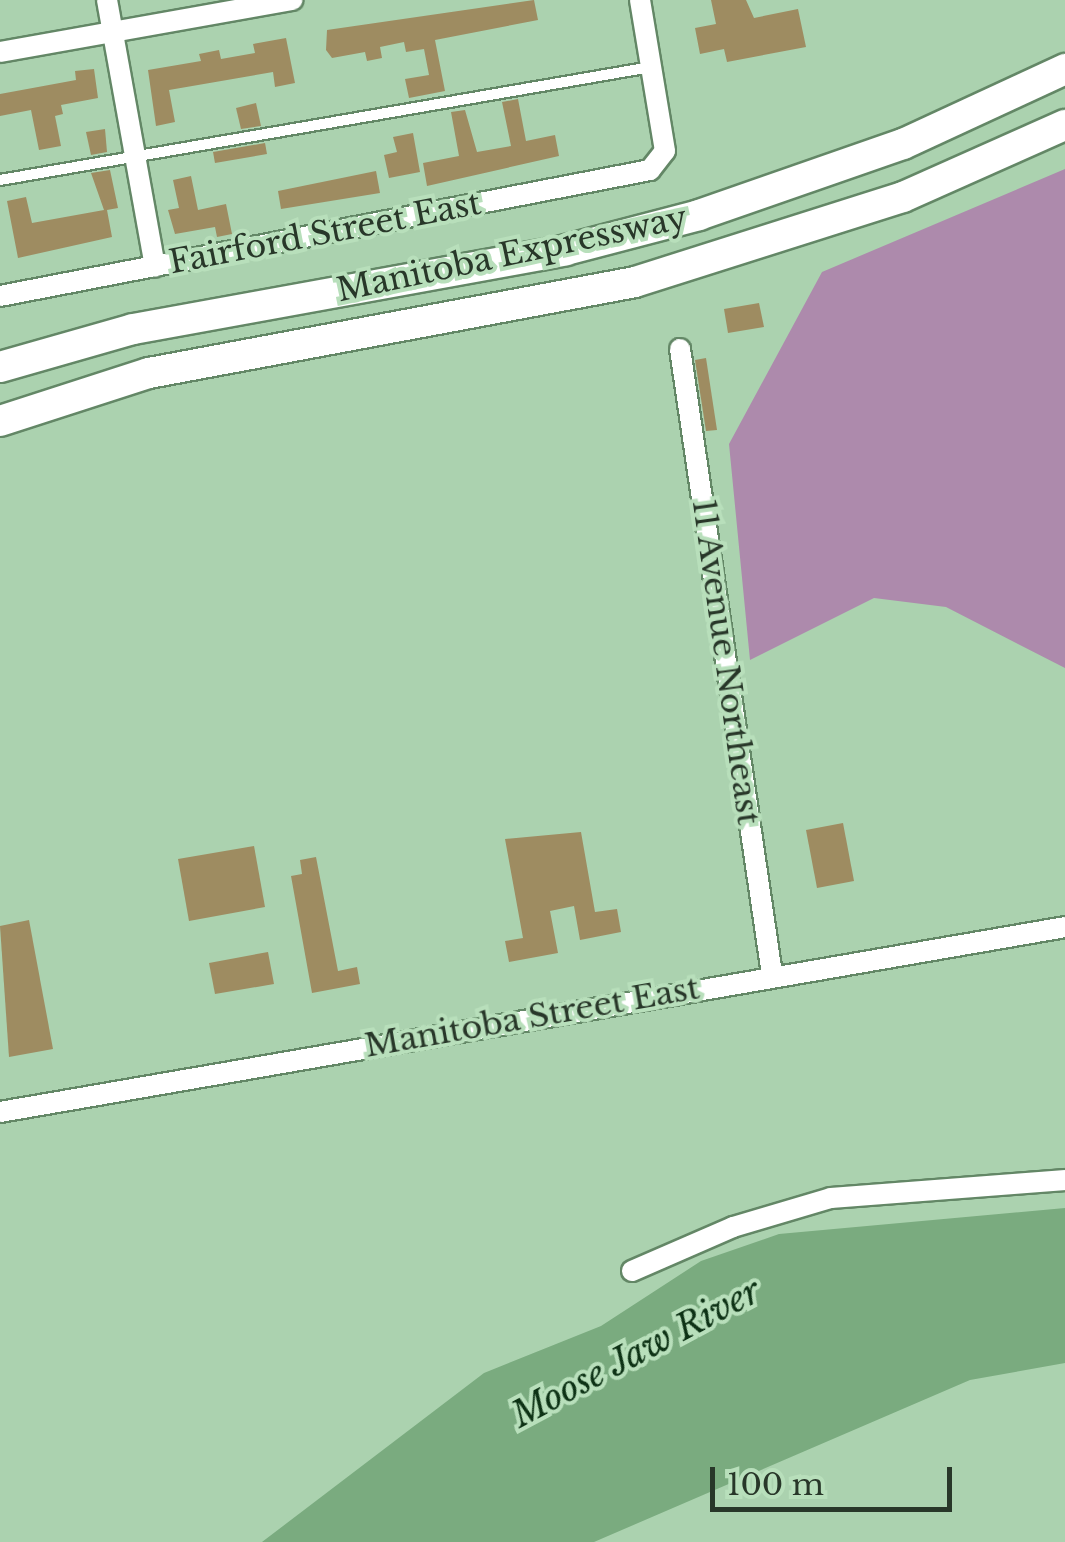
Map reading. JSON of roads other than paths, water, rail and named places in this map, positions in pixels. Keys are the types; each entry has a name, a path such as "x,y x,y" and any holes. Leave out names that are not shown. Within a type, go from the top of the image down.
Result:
{"main road":[{"name":"Manitoba Expressway","path":"0,367 133,329 566,250 699,215 904,144 1065,69"},
{"name":"Manitoba Expressway","path":"0,421 149,374 635,282 904,197 1065,125"}],"street":[{"path":"106,0 155,266"},
{"path":"0,52 292,0"},
{"path":"640,0 651,67"},
{"name":"Fairford Street East","path":"0,296 650,170 665,151 651,67"},
{"name":"11 Avenue Northeast","path":"680,349 772,974"},
{"name":"Manitoba Street East","path":"0,1112 772,974 1065,927"},
{"path":"632,1270 733,1226 831,1198 1065,1180"}],"lane":[{"path":"0,180 651,67"}],"water":[{"name":"Moose Jaw River","path":"1065,1208 1065,1363 970,1380 594,1542 262,1542 484,1373 601,1326 701,1261 779,1234"}]}
